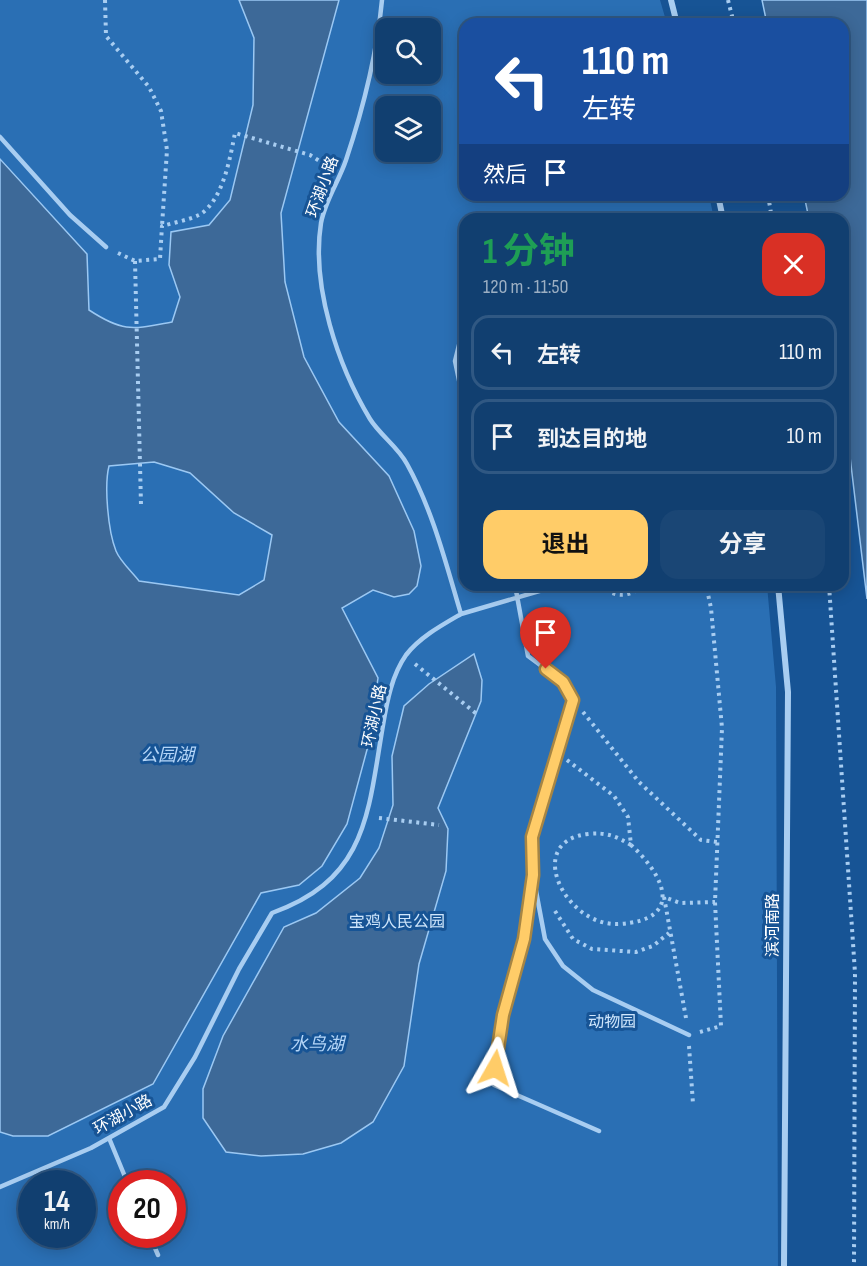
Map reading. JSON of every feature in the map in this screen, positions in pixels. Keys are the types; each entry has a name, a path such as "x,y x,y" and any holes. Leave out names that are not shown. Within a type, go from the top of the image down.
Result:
{"street":[{"path":"671,0 676,18"},
{"name":"滨河南路","path":"779,591 788,692 784,1266"}],"lane":[{"name":"环湖小路","path":"0,1187 109,1138 164,1107 195,1057 234,978 272,913 293,905 326,884 347,859 363,830 367,817 388,692 406,656 431,632 461,614 426,503 406,462 371,421 344,371 330,319 320,263 321,222 339,173 346,162 379,32 382,0"},
{"path":"0,137 70,215 106,247"},
{"path":"459,345 455,361 459,380"},
{"path":"516,591 528,656 563,682 573,700 532,837 533,875 545,939 563,966 593,990 689,1035"},
{"path":"461,614 540,591"},
{"path":"533,875 524,939 495,1052 494,1085 599,1131"},
{"path":"109,1138 122,1170"},
{"path":"155,1248 158,1255"}],"path":[{"path":"105,0 106,36 149,87 161,111 167,150 160,259 135,261 106,247"},
{"path":"728,0 732,18"},
{"path":"162,226 198,215 210,205 226,173 236,133 310,154 339,173"},
{"path":"135,261 142,456 141,505"},
{"path":"609,591 624,595 636,591"},
{"path":"689,1035 721,1026 715,902 722,728 711,608 707,591"},
{"path":"829,591 855,973 854,1266"},
{"path":"429,677 478,715"},
{"path":"573,700 639,782 701,840 717,842"},
{"path":"557,753 614,796 628,817 631,844"},
{"path":"367,817 439,825"},
{"path":"664,897 657,910 646,919 613,924 585,916 562,891 555,878 556,860 562,844 576,835 614,834 631,844 656,869 664,897 689,1035 693,1104"},
{"path":"664,897 680,903 715,902"},
{"path":"573,939 592,949 636,952 653,946 669,933"}],"green space":[{"name":"宝鸡人民公园","path":"0,0 660,0 665,18 459,18 459,201 710,201 713,213 459,213 459,591 768,591 776,687 778,1266 0,1266"}],"water":[{"name":"公园湖","path":"239,0 339,0 281,213 285,282 304,357 339,422 389,476 414,531 421,566 417,586 409,594 394,597 373,590 342,608 378,678 368,746 347,824 322,866 299,885 261,893 153,1084 48,1136 13,1136 0,1132 0,159 87,254 89,310 120,326 138,327 172,322 180,297 169,265 171,232 209,225 230,200 253,105 254,38","holes":["154,462 190,473 234,513 272,535 264,580 239,595 139,581 116,551 108,508 109,466"]},
{"path":"762,0 867,0 867,599 849,448 849,213 808,213 805,201 849,201 849,18 766,18"},
{"name":"水鸟湖","path":"474,654 482,680 481,701 438,808 448,829 446,871 419,964 404,1066 373,1122 341,1143 303,1154 261,1156 226,1152 203,1118 203,1089 223,1036 284,927 316,913 360,878 379,848 393,805 392,756 404,706 429,684"}],"route":[{"path":"495,1068 495,1052 503,1015 524,939 533,875 532,837 573,700 563,682 546,669"}],"park label":[{"name":"动物园","path":"612,1022"}]}
